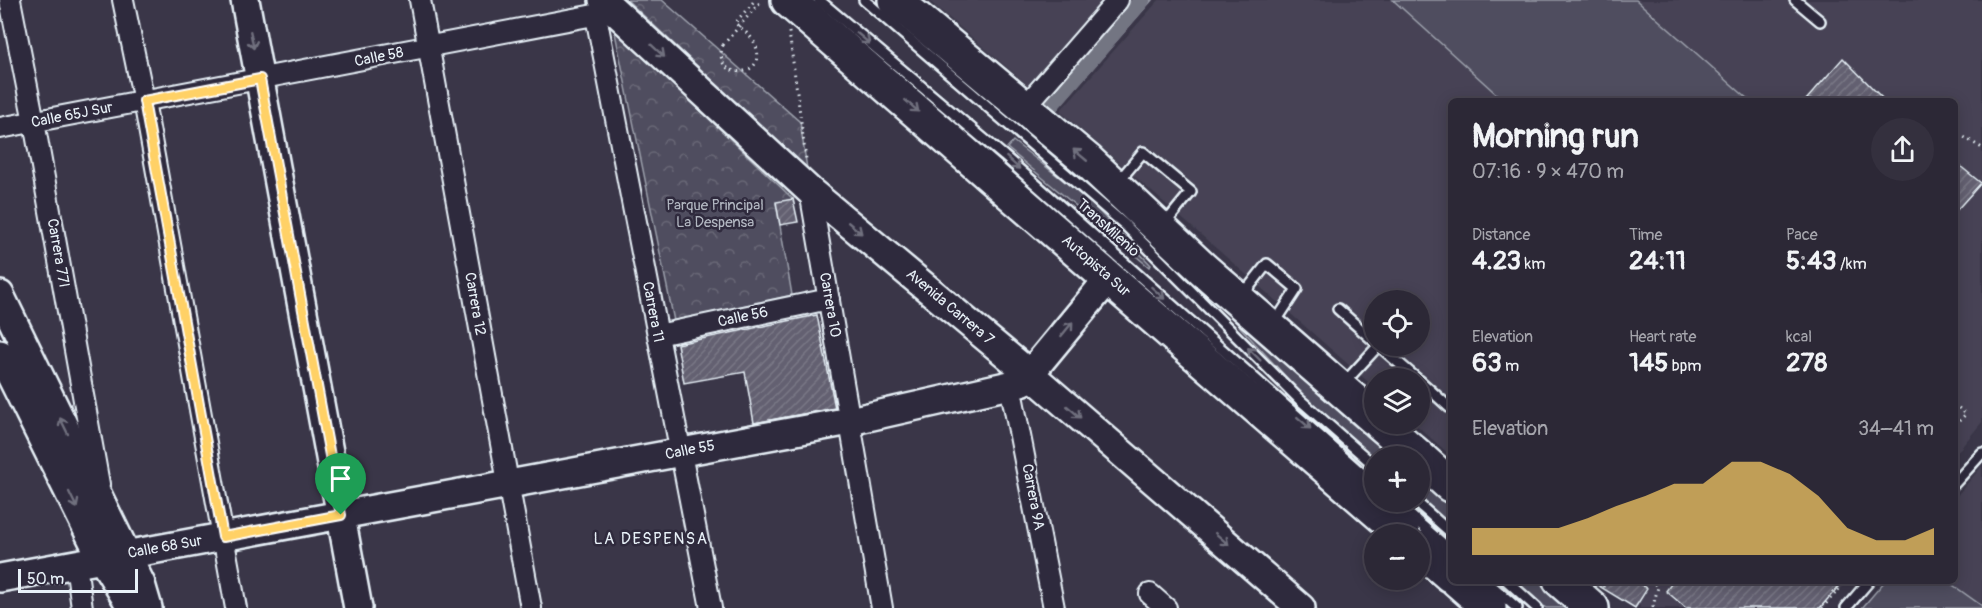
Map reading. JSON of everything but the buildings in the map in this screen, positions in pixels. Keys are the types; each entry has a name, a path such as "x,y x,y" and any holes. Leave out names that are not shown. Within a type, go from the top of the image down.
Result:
{"highway":[{"path":"896,0 1115,186 1238,300 1364,409"},
{"name":"Autopista Sur","path":"788,13 1109,278 1392,524"},
{"path":"1393,434 1435,468"},
{"path":"1430,558 1448,573"},
{"path":"1462,584 1489,608"},
{"path":"1569,584 1598,597"}],"street":[{"name":"Carrera 77I","path":"10,0 114,557 132,608"},
{"path":"123,0 144,101 236,608"},
{"path":"245,0 358,608"},
{"name":"Carrera 12","path":"420,0 531,608"},
{"path":"1024,108 1119,0"},
{"name":"Calle 58","path":"144,101 429,47 605,9"},
{"name":"Avenida Carrera 7","path":"605,9 1020,380 1301,608"},
{"name":"Carrera 11","path":"605,9 658,335 711,608"},
{"name":"Calle 65J Sur","path":"0,128 144,101"},
{"name":"Carrera 10","path":"810,191 882,608"},
{"path":"1020,380 1109,278"},
{"name":"Carrera 77I","path":"0,295 104,507"},
{"name":"Calle 56","path":"658,335 829,299"},
{"name":"Carrera 77I","path":"0,354 114,557 141,584 148,608"},
{"name":"Calle 55","path":"223,537 850,421 1020,380"},
{"name":"Carrera 9A","path":"1020,380 1054,608"},
{"name":"Calle 68 Sur","path":"0,578 223,537"},
{"path":"76,564 82,608"},
{"path":"1151,601 1166,608"}],"lane":[{"name":"TransMilenio","path":"819,0 1004,156 1364,475"},
{"name":"TransMilenio","path":"864,0 1124,224 1300,400 1364,456"},
{"path":"1795,0 1820,21"},
{"path":"1115,186 1143,152 1191,192 1161,229"},
{"path":"1238,300 1267,264 1297,289 1271,328"},
{"path":"1338,309 1364,332"},
{"path":"1340,388 1369,356"},
{"path":"1392,356 1405,368"},
{"path":"1430,390 1448,406"},
{"path":"1958,480 1982,453"},
{"path":"1407,512 1448,548"},
{"path":"1427,512 1448,530"},
{"path":"1490,584 1517,608"},
{"path":"1510,584 1537,608"},
{"path":"1846,608 1867,584"}],"path":[{"path":"755,0 735,23 741,29 753,40 758,53 750,69 734,71 725,66 721,50 723,45 731,36 739,27 746,18 762,0"},
{"path":"788,13 810,191"},
{"path":"1958,133 1982,148"},
{"path":"1958,407 1966,414 1958,422"},
{"path":"1655,584 1658,587 1653,606 1656,608"},
{"path":"1822,608 1840,587 1837,584"}],"shaded area":[{"path":"928,0 1107,0 1030,87"},
{"path":"1159,0 1982,0 1982,422 1958,451 1958,98 1448,98 1448,453 1426,434 1430,434 1430,368 1364,368 1364,378 1060,111"},
{"path":"1982,466 1982,606 1951,584 1958,584 1958,494"},
{"path":"1591,584 1845,584 1824,608 1640,608 1640,605 1635,608 1605,588 1600,586 1599,588"}],"green space":[{"path":"627,0 662,0 800,122 807,169"},
{"path":"1132,0 1152,0 1057,109 1046,99"},
{"path":"1393,0 1636,0 1747,98 1501,98"},
{"name":"Parque Principal La Despensa","path":"614,28 793,199 776,203 792,295 674,321"},
{"path":"1013,141 1087,199 1151,265 1149,267 1007,148"},
{"path":"1183,265 1350,422 1379,446 1364,446 1364,449 1310,403"},
{"path":"1430,490 1448,505 1448,523 1430,508"},
{"path":"1518,584 1542,584 1570,608 1546,608"},
{"path":"1882,584 1951,584 1982,606 1982,608 1862,608"}],"waterway":[{"path":"1052,104 1142,0"}],"district":[{"name":"LA DESPENSA","path":"651,539"}],"route":[{"path":"260,79 341,515 223,537 144,101 260,79"}]}
